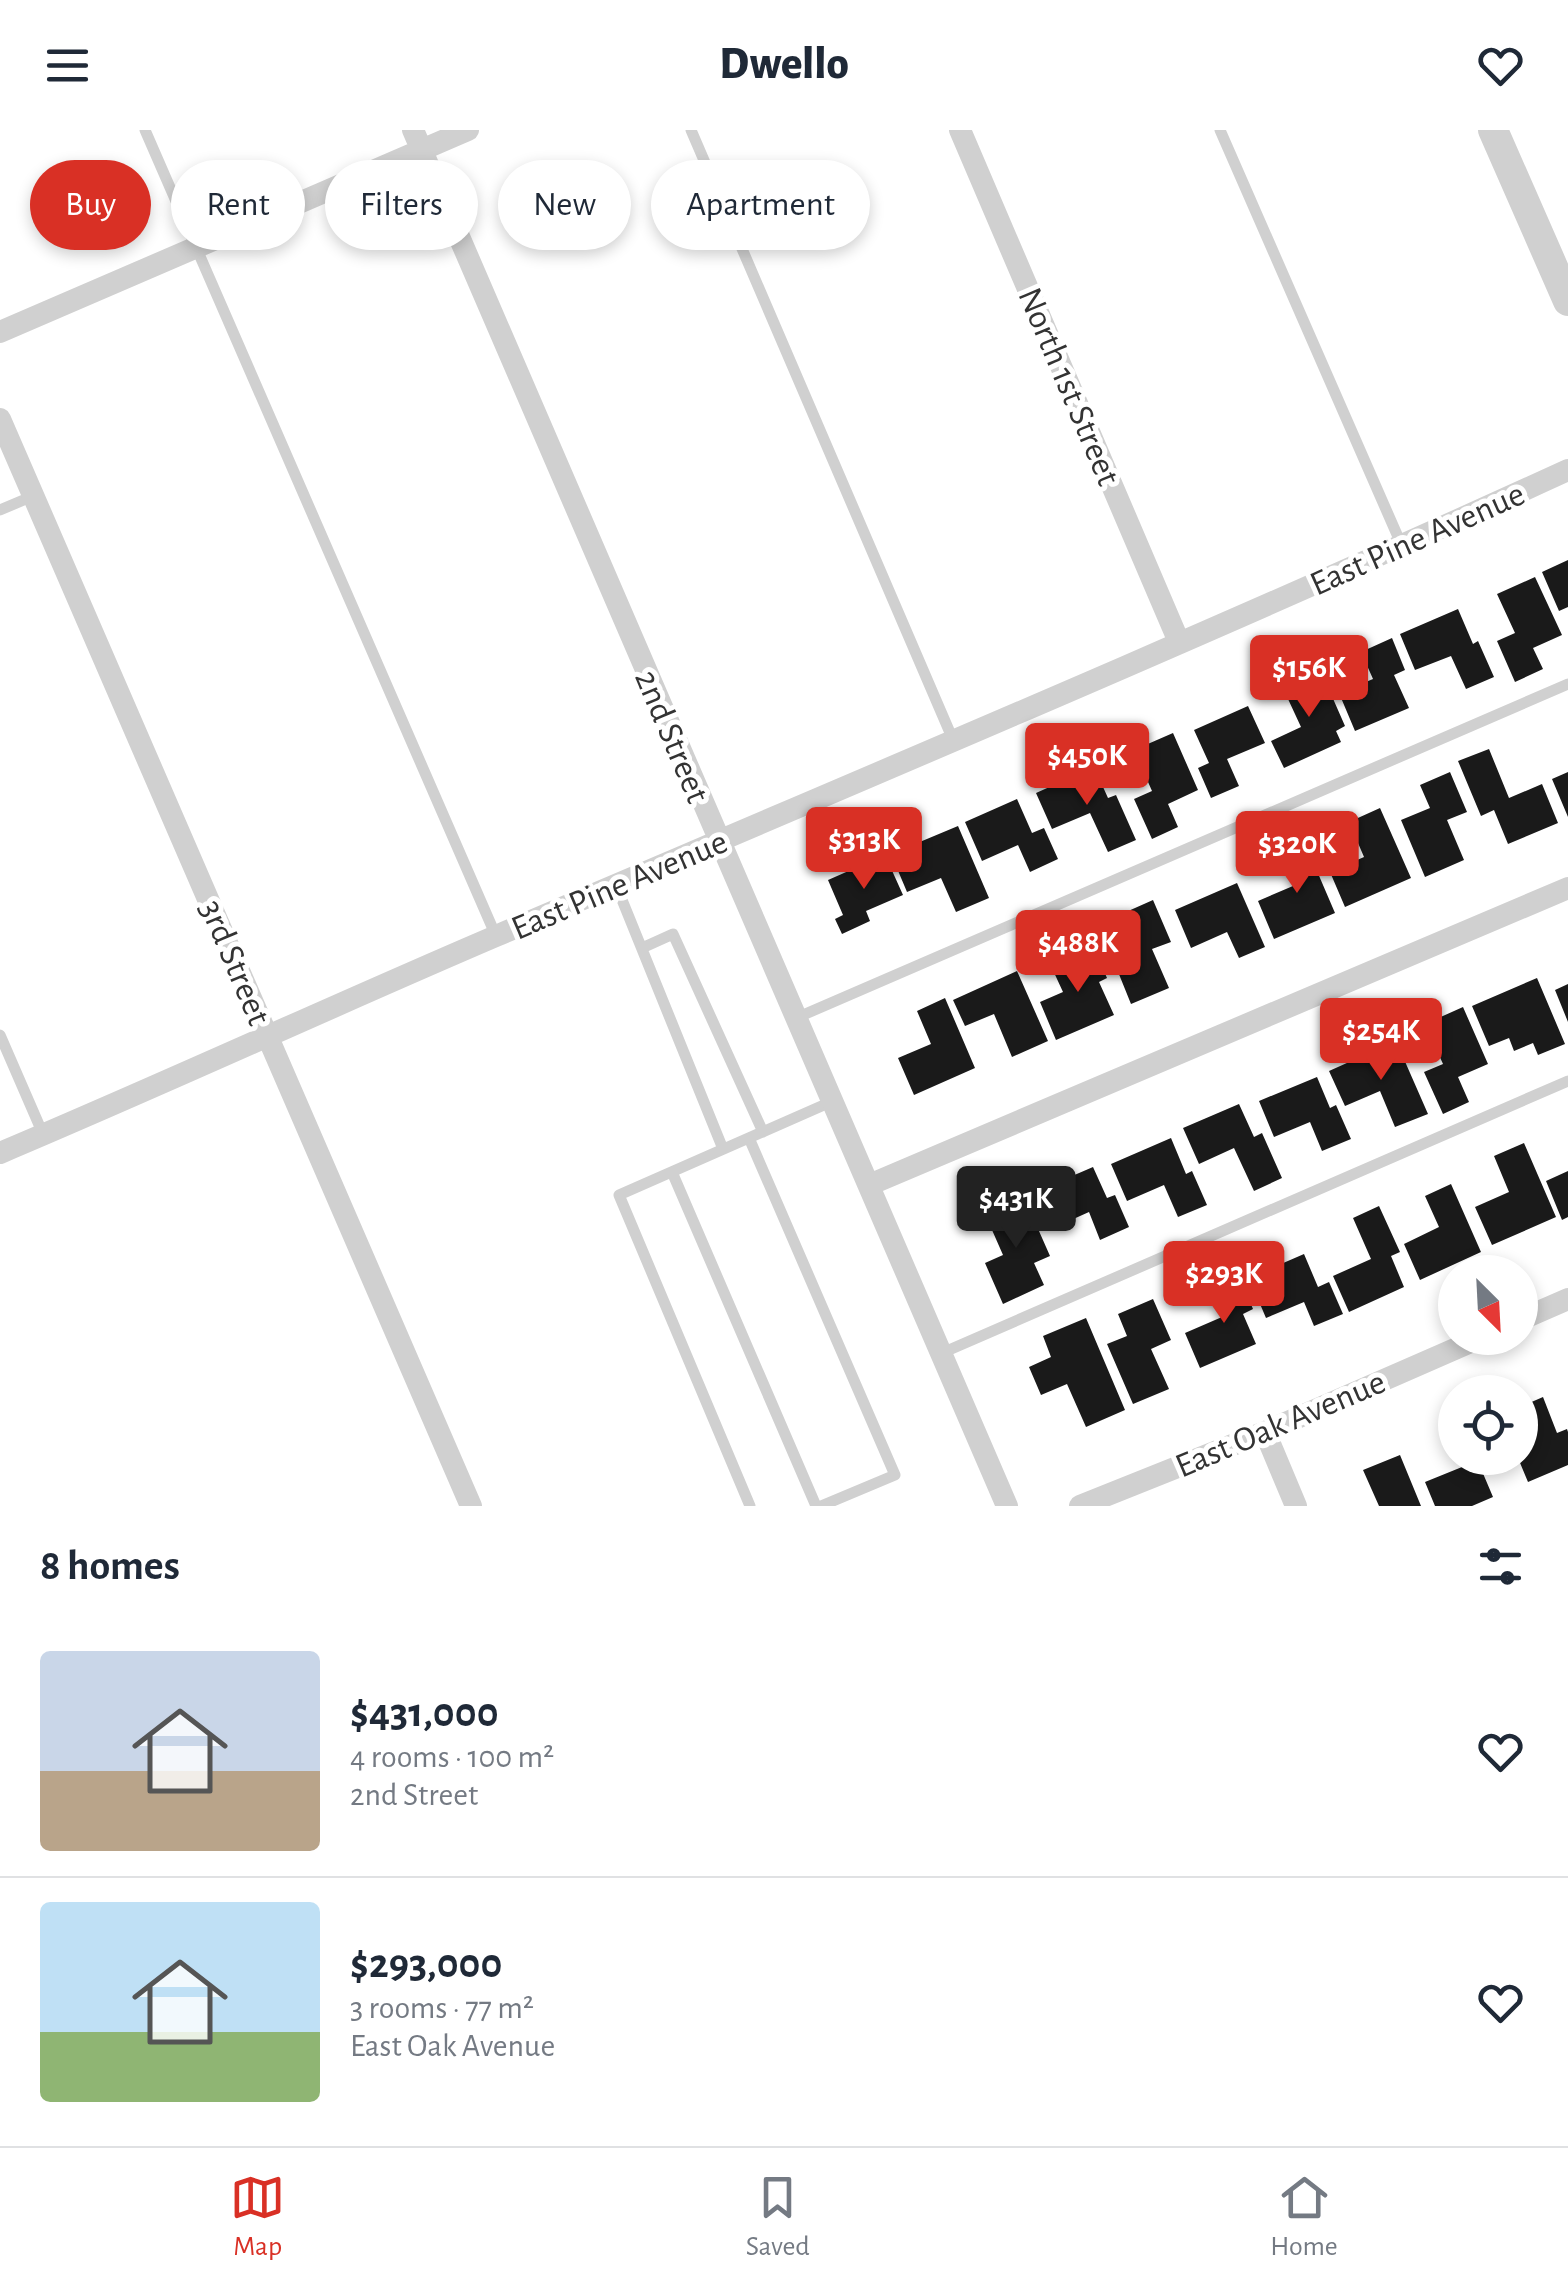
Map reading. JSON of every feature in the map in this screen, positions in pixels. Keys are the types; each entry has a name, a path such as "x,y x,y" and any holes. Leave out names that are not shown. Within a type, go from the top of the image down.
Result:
{"street":[{"path":"305,195 417,140 468,130"},
{"name":"North 1st Street","path":"960,130 1179,642"},
{"path":"1493,130 1568,301"},
{"name":"2nd Street","path":"417,140 1007,1506"},
{"path":"0,332 193,250"},
{"name":"3rd Street","path":"0,419 471,1506"},
{"name":"East Pine Avenue","path":"0,1153 496,936 954,742 1568,470"},
{"path":"868,1185 1568,888"},
{"path":"1538,1312 1568,1299"},
{"name":"East Oak Avenue","path":"1080,1506 1265,1432 1441,1355"},
{"path":"1265,1432 1296,1506"}],"lane":[{"path":"145,130 171,188"},
{"path":"691,130 954,742"},
{"path":"1220,130 1402,546"},
{"path":"199,250 496,936"},
{"path":"0,510 33,496"},
{"path":"796,1018 1568,684"},
{"path":"616,885 722,1150"},
{"path":"642,948 673,934 763,1132"},
{"path":"0,1035 44,1134"},
{"path":"942,1353 1568,1081"},
{"path":"750,1506 619,1195 833,1102"},
{"path":"672,1172 818,1506 895,1474 749,1138"}],"building":[{"path":"1568,560 1568,607 1559,611 1542,572"},
{"path":"1535,577 1562,635 1533,648 1543,669 1515,682 1497,641 1515,633 1497,594"},
{"path":"1458,609 1473,644 1478,641 1494,677 1466,689 1451,656 1415,670 1400,634"},
{"path":"1392,638 1405,670 1394,675 1409,708 1355,731 1339,693 1373,679 1361,652"},
{"path":"1320,669 1345,726 1336,731 1341,742 1284,768 1271,741 1301,727 1282,686"},
{"path":"1248,706 1265,743 1227,759 1239,786 1211,798 1198,768 1209,763 1194,730"},
{"path":"1173,733 1198,790 1168,804 1178,827 1152,839 1134,799 1152,791 1134,750"},
{"path":"1489,749 1509,798 1542,784 1558,823 1508,844 1494,810 1481,816 1458,761"},
{"path":"1094,767 1108,798 1116,795 1136,840 1108,852 1090,813 1052,829 1036,793"},
{"path":"1450,772 1467,812 1447,820 1464,860 1425,877 1401,820 1430,808 1420,785"},
{"path":"1568,772 1568,817 1552,779"},
{"path":"1017,799 1032,833 1044,828 1058,859 1030,872 1018,845 982,861 965,822"},
{"path":"1380,808 1411,878 1345,907 1330,872 1364,857 1349,822"},
{"path":"958,826 989,898 956,912 941,878 907,892 891,854"},
{"path":"1305,843 1335,913 1274,939 1258,901 1293,886 1280,854"},
{"path":"885,855 903,895 866,911 870,921 842,934 835,919 843,915 828,880"},
{"path":"1237,883 1265,947 1239,958 1227,932 1191,948 1175,910"},
{"path":"1153,900 1171,942 1152,949 1169,988 1131,1004 1108,947 1135,936 1126,912"},
{"path":"1094,948 1107,978 1099,982 1114,1015 1056,1040 1040,1002 1063,992 1051,966"},
{"path":"1017,971 1048,1041 1012,1057 994,1014 965,1026 953,1000"},
{"path":"1537,978 1565,1044 1538,1055 1533,1043 1514,1051 1509,1038 1489,1046 1472,1006"},
{"path":"1568,984 1568,1022 1555,990"},
{"path":"945,998 975,1068 914,1095 898,1058 931,1044 917,1011"},
{"path":"1463,1007 1488,1064 1458,1077 1469,1102 1443,1114 1424,1072 1443,1064 1425,1024"},
{"path":"1396,1041 1428,1114 1395,1127 1380,1091 1345,1106 1329,1071"},
{"path":"1317,1077 1330,1108 1336,1105 1351,1139 1322,1151 1310,1122 1274,1137 1259,1101"},
{"path":"1239,1104 1254,1137 1262,1133 1282,1178 1254,1191 1234,1148 1199,1164 1183,1128"},
{"path":"1171,1138 1186,1174 1192,1171 1207,1205 1178,1217 1164,1185 1127,1201 1111,1164"},
{"path":"1524,1143 1556,1217 1492,1245 1475,1207 1509,1192 1494,1156"},
{"path":"1093,1167 1107,1198 1115,1195 1129,1227 1100,1240 1089,1212 1051,1229 1035,1192"},
{"path":"1568,1171 1568,1217 1562,1220 1546,1181"},
{"path":"1451,1184 1481,1252 1438,1255 1438,1272 1420,1280 1404,1244 1439,1227 1425,1196"},
{"path":"1024,1197 1050,1256 1034,1263 1044,1285 1003,1304 985,1263 1003,1255 985,1214"},
{"path":"1379,1206 1400,1252 1391,1256 1404,1287 1349,1312 1333,1276 1371,1259 1353,1218"},
{"path":"1304,1254 1318,1287 1329,1282 1343,1314 1314,1326 1304,1302 1266,1318 1249,1278"},
{"path":"1239,1276 1253,1309 1243,1314 1256,1344 1200,1368 1185,1333 1222,1317 1209,1289"},
{"path":"1153,1299 1171,1340 1151,1349 1169,1389 1133,1404 1107,1344 1127,1336 1118,1314"},
{"path":"1086,1318 1125,1410 1086,1427 1067,1384 1041,1395 1029,1367 1051,1357 1043,1336"},
{"path":"1543,1397 1557,1433 1567,1429 1568,1465 1528,1482 1525,1475 1538,1475 1538,1399"},
{"path":"1400,1455 1421,1506 1379,1506 1363,1470"},
{"path":"1442,1475 1484,1475 1493,1497 1472,1506 1435,1506 1425,1482"}]}
